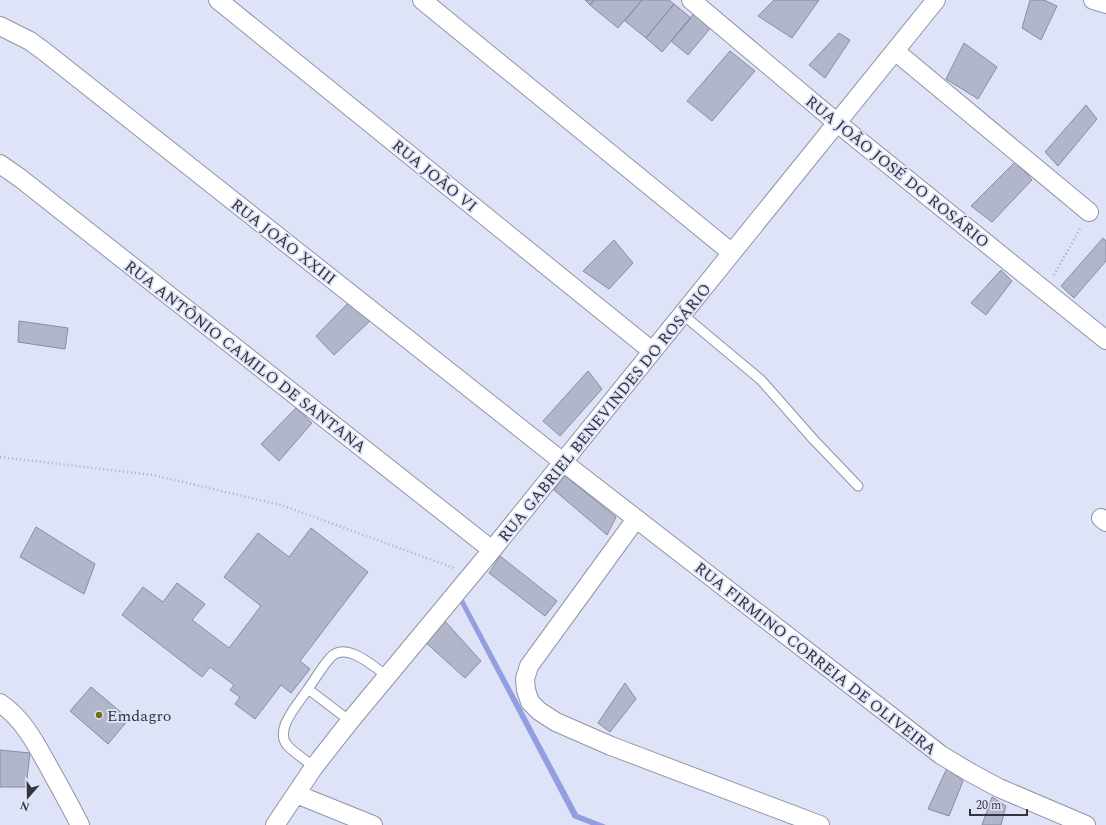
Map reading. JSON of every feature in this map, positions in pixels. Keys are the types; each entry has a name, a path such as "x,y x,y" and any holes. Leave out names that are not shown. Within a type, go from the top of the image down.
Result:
{"street":[{"name":"RUA JOÃO VI","path":"218,0 652,351"},
{"path":"422,0 732,253"},
{"name":"RUA JOÃO JOSÉ DO ROSÁRIO","path":"691,0 836,122 1106,340"},
{"name":"RUA GABRIEL BENEVINDES DO ROSÁRIO","path":"275,825 314,767 350,721 492,550 936,0"},
{"path":"1093,0 1106,4"},
{"name":"RUA JOÃO XXIII","path":"0,26 30,41 45,52 563,462"},
{"path":"895,51 1088,212"},
{"name":"RUA ANTÔNIO CAMILO DE SANTANA","path":"0,164 20,178 492,550"},
{"name":"RUA FIRMINO CORREIA DE OLIVEIRA","path":"563,462 941,755 971,774 999,788 1086,825"},
{"path":"636,519 529,666 525,679 526,690 530,702 539,711 556,722 611,746 820,825"},
{"path":"0,703 8,708 22,723 35,742 80,825"},
{"path":"296,794 373,825"}],"lane":[{"path":"682,314 761,380 814,440 858,486"},
{"path":"314,767 287,745 283,738 283,730 286,722 330,658 337,652 345,651 354,654 387,676"},
{"path":"308,690 350,721"}],"path":[{"path":"1045,292 1088,212"},
{"path":"0,457 153,475 280,505 472,574"}],"water":[{"path":"464,600 578,814 606,825 591,825 573,818 460,603"}],"building":[{"path":"585,0 594,0 590,5"},
{"path":"594,0 642,0 618,28 590,5"},
{"path":"642,0 669,0 674,4 646,38 625,21"},
{"path":"774,0 819,0 792,38 758,16"},
{"path":"1030,0 1044,0 1057,6 1041,40 1022,28"},
{"path":"674,4 691,18 662,52 646,38"},
{"path":"695,12 712,26 688,55 671,41"},
{"path":"839,33 850,40 825,78 809,65"},
{"path":"964,43 997,67 978,99 946,79"},
{"path":"730,51 755,71 712,121 687,101"},
{"path":"1086,105 1097,119 1058,166 1045,152"},
{"path":"1016,161 1032,180 992,222 971,206"},
{"path":"1103,238 1106,241 1106,261 1074,298 1061,286"},
{"path":"614,240 633,263 609,289 583,271"},
{"path":"1001,270 1012,281 986,315 971,303"},
{"path":"352,299 371,320 334,355 316,336"},
{"path":"19,321 68,328 65,349 18,342"},
{"path":"588,371 602,389 560,436 543,421"},
{"path":"296,408 312,423 279,461 261,444"},
{"path":"564,475 616,517 607,535 554,490"},
{"path":"36,527 95,564 84,594 20,557"},
{"path":"311,528 368,572 300,661 310,669 291,693 281,685 255,719 235,704 240,697 230,690 234,685 210,667 202,677 122,615 143,587 163,602 177,583 205,604 192,620 229,648 261,606 224,577 258,533 289,557"},
{"path":"500,556 557,601 545,616 489,573"},
{"path":"443,619 481,661 465,678 424,641"},
{"path":"625,683 636,699 610,732 598,723"},
{"name":"Emdagro","path":"91,687 129,719 108,744 70,711"},
{"path":"0,750 30,753 26,787 0,787"},
{"path":"947,768 963,781 949,816 928,809"},
{"path":"992,797 1006,806 1001,825 982,825"}],"place":[{"name":"Emdagro","path":"99,715"}]}
